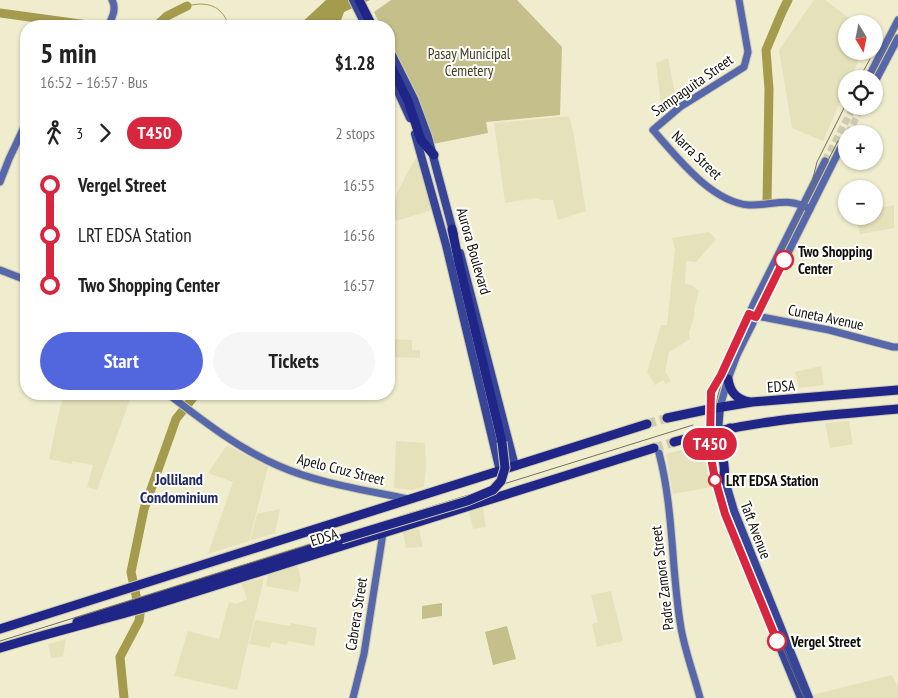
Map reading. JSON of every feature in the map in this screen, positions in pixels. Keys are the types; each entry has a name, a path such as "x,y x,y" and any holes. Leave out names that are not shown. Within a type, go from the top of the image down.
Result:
{"highway":[{"path":"359,0 369,20"},
{"path":"395,74 408,101 421,140 434,155"},
{"path":"126,609 468,501 496,487 504,472 505,456 458,263 452,229"},
{"path":"728,379 729,386 736,396 742,400 752,402"},
{"name":"EDSA","path":"668,418 752,402 898,390"},
{"path":"710,451 702,444 693,441 674,442 730,427 898,409"},
{"name":"EDSA","path":"0,629 647,424"},
{"path":"724,479 721,441 725,432 730,427"},
{"name":"EDSA","path":"0,648 82,625 126,609 146,607 382,533 657,451"}],"main road":[{"path":"353,0 363,20"},
{"path":"365,3 374,20"},
{"name":"Aurora Boulevard","path":"395,61 414,100 434,155 452,229 476,308 515,466"},
{"name":"Aurora Boulevard","path":"395,85 414,128 446,245 500,471"},
{"name":"Taft Avenue","path":"720,407 710,451 715,479 725,514 801,698"},
{"name":"Taft Avenue","path":"710,409 724,479 740,528 809,698"},
{"path":"494,443 502,446 506,444 508,439"}],"street":[{"name":"Sampaguita Street","path":"653,130 680,107 744,67 747,63 748,52 740,0"},
{"path":"111,20 114,12 115,1"},
{"path":"898,20 874,75 898,38"},
{"name":"Narra Street","path":"653,130 702,181 722,197 750,205 791,202 807,207"},
{"path":"0,182 20,136"},
{"name":"Taft Avenue","path":"710,409 712,390 795,229 838,153"},
{"name":"Taft Avenue","path":"807,207 825,161"},
{"path":"0,270 20,278"},
{"name":"Taft Avenue","path":"720,407 728,379 752,315"},
{"name":"Cuneta Avenue","path":"752,315 830,330 898,347"},
{"name":"Apelo Cruz Street","path":"176,400 246,449 279,466 328,482 409,499"},
{"name":"Padre Zamora Street","path":"657,451 662,466 671,529 681,629 700,698"},
{"name":"Cabrera Street","path":"352,698 364,654 382,533"}],"shaded area":[{"path":"326,0 370,0 344,12 341,20 304,20"},
{"path":"814,0 825,0 845,15 838,15 838,60 859,60 854,70 838,70 838,106 823,141 792,128 779,50"},
{"path":"668,58 676,98 673,99 673,103 661,105 656,63"},
{"path":"569,116 586,211 558,220 553,200 536,198 505,203 494,123"},
{"path":"417,157 432,210 396,221 395,204 397,193"},
{"path":"894,205 894,228 860,234 858,225 883,225 883,207"},
{"path":"709,232 716,239 696,262 686,261 685,284 691,285 699,291 689,333 690,339 669,352 665,371 671,381 666,384 663,380 655,385 647,372 661,325 667,325 675,249 672,238"},
{"path":"395,339 412,340 412,350 420,350 420,358 395,357"},
{"path":"821,366 824,385 799,388 795,372"},
{"path":"63,400 130,400 97,490 87,487 93,465 72,461 72,464 49,459"},
{"path":"849,421 853,444 830,448 825,423"},
{"path":"396,441 425,443 426,467 424,487 412,490 394,488"},
{"path":"227,445 268,467 249,541 208,554 233,482 208,473"},
{"path":"696,448 704,457 712,487 673,494 666,454"},
{"path":"483,508 486,527 473,529 469,512"},
{"path":"280,509 275,533 250,541 257,514"},
{"path":"419,529 423,547 406,548 403,532"},
{"path":"297,565 301,579 298,592 266,586 268,574"},
{"path":"264,578 237,690 174,676 188,631 219,639 229,602 236,604 247,599 241,583"},
{"path":"611,591 623,641 597,647 592,624 598,622 591,595"},
{"path":"255,620 290,626 291,623 317,628 314,646 288,641 287,645 272,642 270,648 249,644"},
{"path":"66,639 63,657 51,658 48,644"},
{"path":"892,675 898,687 898,698 813,698 812,695"}],"green space":[{"name":"Pasay Municipal Cemetery","path":"391,0 517,0 562,47 560,115 486,122 488,133 433,144 418,102 395,54 395,20 378,20 374,12"},
{"path":"442,603 442,616 422,619 422,606"},
{"path":"507,626 516,659 493,665 485,632"}],"waterway":[{"path":"767,202 769,89 766,50 788,0"},
{"path":"187,6 201,4 213,6 222,13 226,20"},
{"path":"163,20 187,6"},
{"path":"0,13 51,20"},
{"path":"124,698 120,657 139,621 140,614 131,572 144,509 176,419 191,400"}],"tunnel":[{"path":"825,161 849,115"},
{"path":"852,125 858,115"},
{"path":"647,424 667,418"},
{"path":"654,448 674,442"}],"tram line":[{"path":"875,70 898,26"},
{"path":"864,70 869,60"},
{"path":"811,186 817,162 840,115"},
{"path":"804,698 723,498 713,457 712,433 720,387 737,343 838,141"},
{"path":"0,641 693,425"}],"bus line":[{"name":"T450","path":"777,641 725,514 711,458 710,414 712,390 721,375 749,314 756,317 784,260"}],"place":[{"name":"Two Shopping Center","path":"784,260"},
{"name":"LRT EDSA Station","path":"715,480"},
{"name":"Vergel Street","path":"777,641"}],"district":[{"name":"Jolliland Condominium","path":"179,488"}]}
